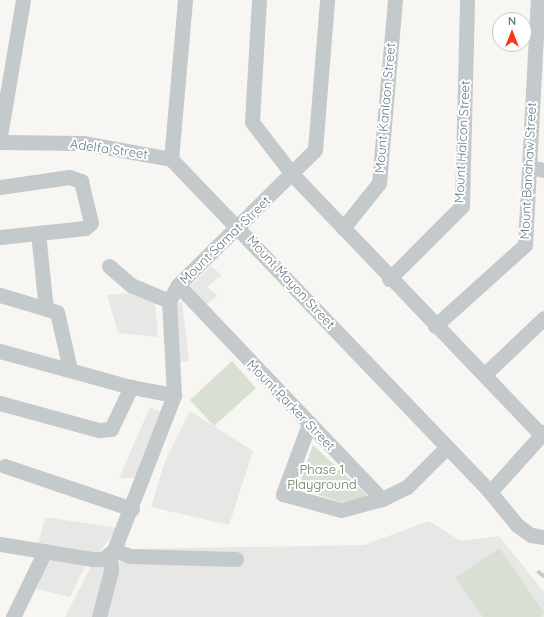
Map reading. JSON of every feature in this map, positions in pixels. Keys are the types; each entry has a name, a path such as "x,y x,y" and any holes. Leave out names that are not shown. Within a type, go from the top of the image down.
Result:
{"street":[{"path":"0,136 23,0"},
{"path":"171,159 184,0"},
{"path":"259,0 252,122 292,174 389,279 543,434 490,492"},
{"name":"Mount Samat Street","path":"168,301 178,286 315,150 327,0"},
{"name":"Mount Kanlaon Street","path":"343,228 379,183 395,0"},
{"name":"Mount Halcon Street","path":"389,279 462,206 467,0"},
{"name":"Mount Banahaw Street","path":"435,326 525,245 538,0"},
{"name":"Adelfa Street","path":"0,142 82,142 171,159"},
{"name":"Mount Mayon Street","path":"171,159 239,227 446,448 490,492 517,525 531,535 544,537"},
{"path":"529,167 544,170"},
{"path":"0,187 69,177 81,182 91,223 85,228 0,237"},
{"path":"38,233 46,309"},
{"path":"99,617 111,571 112,553 132,509 174,395 168,301 131,286 109,266"},
{"name":"Mount Parker Street","path":"178,286 382,499"},
{"path":"0,295 57,312 61,320 70,370"},
{"path":"485,374 544,318"},
{"path":"0,351 131,388 174,395"},
{"path":"0,403 99,430 111,430 131,388"},
{"path":"309,424 283,494 341,510 382,499 408,487 446,448"},
{"path":"5,466 132,509"},
{"path":"0,544 93,559 112,553 130,556 236,559"},
{"path":"13,617 45,551"}],"shaded area":[{"path":"211,266 222,275 207,287 218,296 206,305 190,286"},
{"path":"154,291 158,337 118,333 107,295"},
{"path":"182,302 189,361 179,362 175,304"},
{"path":"150,407 165,414 136,478 119,478"},
{"path":"190,411 253,451 229,525 151,507 165,461"},
{"path":"45,517 118,528 98,554 38,544"},
{"path":"429,521 461,541 499,536 544,592 544,617 65,617 92,564 130,561 131,549 364,545"},
{"path":"49,559 86,564 70,597 36,589"}],"green space":[{"path":"232,361 256,388 214,426 190,400"},
{"name":"Phase 1 Playground","path":"313,445 369,497 340,502 298,488"},
{"path":"499,548 544,612 541,617 483,617 455,578"}],"waterway":[{"path":"539,572 544,576"}]}
